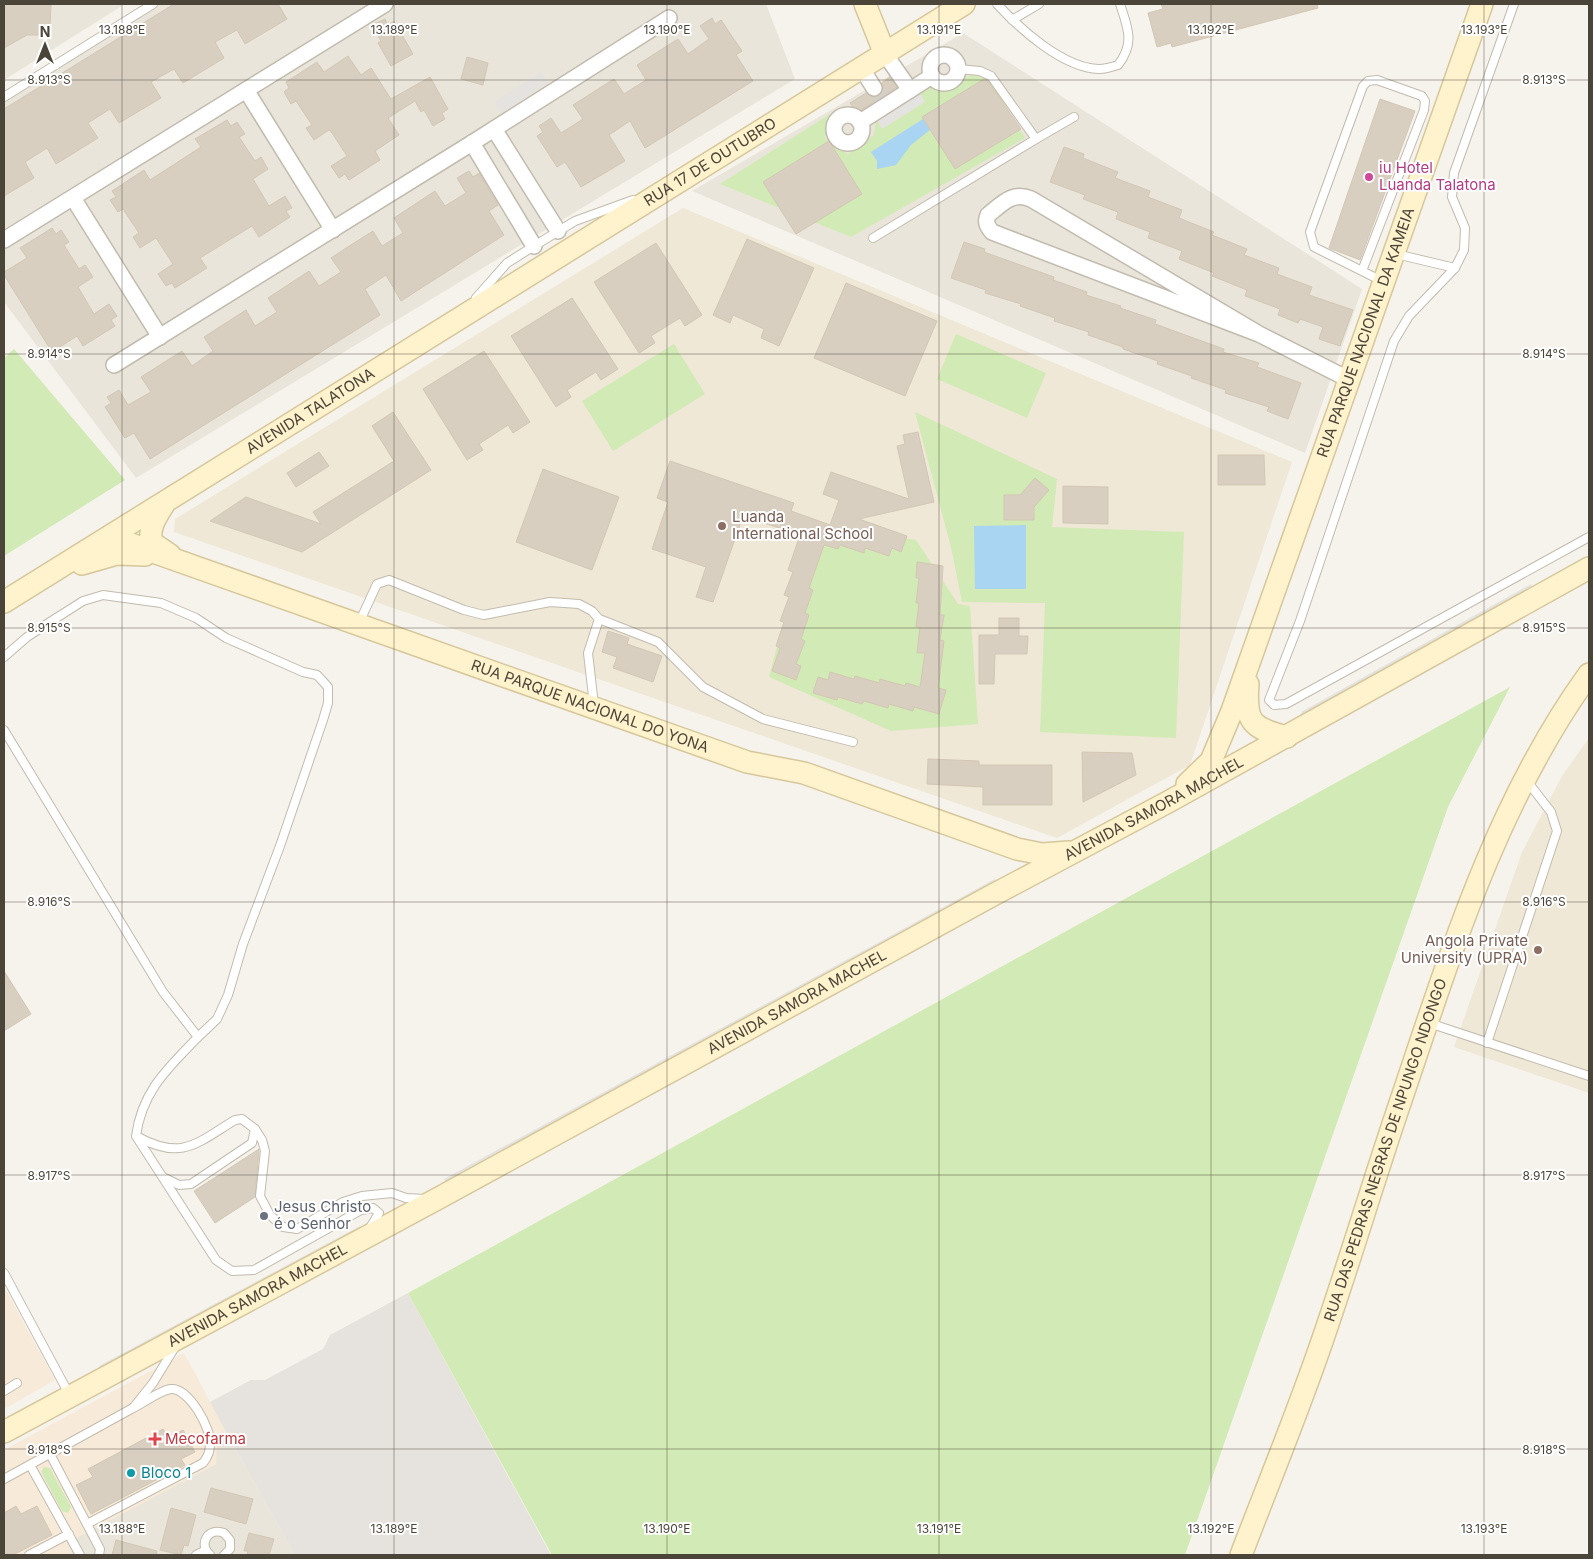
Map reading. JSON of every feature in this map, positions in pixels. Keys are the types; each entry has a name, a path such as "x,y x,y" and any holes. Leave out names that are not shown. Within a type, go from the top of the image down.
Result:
{"main road":[{"path":"865,4 885,54"},
{"name":"RUA 17 DE OUTUBRO","path":"458,320 964,4"},
{"name":"RUA PARQUE NACIONAL DA KAMEIA","path":"1168,802 1211,761 1250,662 1348,379 1395,254 1482,4"},
{"name":"AVENIDA TALATONA","path":"165,502 458,320"},
{"path":"4,602 165,502"},
{"path":"165,502 153,520 150,533 151,542 185,563"},
{"path":"111,537 185,563"},
{"path":"42,580 84,562 117,554 149,555 185,563"},
{"name":"RUA PARQUE NACIONAL DO YONA","path":"185,563 747,762 804,773 1017,849 1042,854 1065,853 1084,848"},
{"name":"AVENIDA SAMORA MACHEL","path":"4,1432 183,1334 437,1200 993,895 1287,738 1589,568"},
{"name":"RUA PARQUE NACIONAL DA KAMEIA","path":"1250,662 1247,696 1250,720 1255,726 1266,732 1287,738"},
{"name":"RUA DAS PEDRAS NEGRAS DE NPUNGO NDONGO","path":"1242,1555 1320,1349 1428,1022 1488,856 1524,778 1564,711 1589,674"},
{"path":"993,895 1007,880 1014,864 1006,849 996,841"}],"street":[{"path":"4,240 385,4"},
{"path":"114,365 472,143 668,18"},
{"path":"885,54 910,90"},
{"path":"942,55 952,57 958,69 955,77 948,82 939,82 932,76 931,63 942,55"},
{"path":"862,69 881,97"},
{"path":"860,122 881,97 910,90 932,76"},
{"path":"246,90 333,230"},
{"path":"494,129 558,231"},
{"path":"472,143 534,246"},
{"path":"1259,334 992,232 987,225 988,215 1012,196 1023,196 1030,199 1259,334 1348,379"},
{"path":"73,198 160,337"}],"lane":[{"path":"4,98 153,4"},
{"path":"997,4 1012,20 1049,49 1083,66 1100,69 1118,65 1127,54 1130,39 1120,4"},
{"path":"1012,20 1039,4"},
{"path":"1514,4 1454,173 1452,197 1465,228 1464,250 1455,268 1408,316 1394,342 1300,621 1269,700 1274,705 1286,704 1589,537"},
{"path":"958,69 980,71 991,76 1036,139"},
{"path":"1362,271 1424,110 1425,101 1422,96 1377,80 1368,81 1363,86 1310,232 1314,247 1362,271 1384,282"},
{"path":"873,238 1074,117"},
{"path":"458,320 507,263 534,246 575,221 672,186"},
{"path":"1395,254 1455,268"},
{"path":"358,625 377,584 389,580 464,610 484,615 563,602 579,604 592,611 599,619 658,642 703,687 763,719 853,742"},
{"path":"4,658 27,637 83,600 103,594 161,603 196,618 226,638 302,672 318,675 328,686 328,703 323,720 280,846 243,944 228,995 217,1019 164,1073 146,1099 138,1120 136,1136 216,1260 232,1271 254,1270 352,1217 361,1210 373,1208 379,1213 377,1220 356,1242"},
{"path":"595,709 588,653 599,619"},
{"path":"4,730 163,992 198,1037"},
{"path":"1487,1043 1557,831 1551,812 1524,778"},
{"path":"1428,1022 1589,1076"},
{"path":"136,1136 152,1145 177,1149 191,1147 235,1120 242,1119 255,1129 262,1140 265,1151 260,1196 263,1206 284,1227 297,1228 342,1202 372,1194 392,1194 406,1198 437,1200"},
{"path":"163,1177 179,1185 191,1184 252,1143 255,1129"},
{"path":"4,1273 70,1396"},
{"path":"133,1408 153,1383 183,1334"},
{"path":"4,1391 17,1383"},
{"path":"4,1479 170,1389 182,1391 191,1401 209,1434 208,1455 203,1463 87,1524"},
{"path":"50,1454 100,1549 99,1555"},
{"path":"30,1465 80,1555"},
{"path":"196,1555 208,1553 204,1542 208,1535 220,1532 227,1536 230,1545 224,1555"},
{"path":"29,1555 69,1534"}],"shaded area":[{"path":"4,4 125,4 4,80"},
{"path":"150,4 766,4 795,79 136,478 4,302 4,93"},
{"path":"963,33 1362,289 1305,453 692,191"},
{"path":"541,72 548,83 501,114 493,103"},
{"path":"919,91 925,102 882,129 876,119"},
{"name":"Luanda International School","path":"683,208 1292,462 1190,765 1057,838 174,532 175,519"},
{"path":"1531,584 1533,588 1303,716 1301,712"},
{"name":"Angola Private University (UPRA)","path":"1589,738 1589,1093 1454,1047 1522,852 1562,776"},
{"path":"995,879 997,882 446,1183 444,1179"},
{"path":"360,1226 361,1228 101,1369 99,1366"},
{"path":"4,1287 55,1380 4,1409"},
{"path":"408,1293 551,1555 295,1555 230,1439 210,1402 251,1380 265,1380 323,1349 330,1335"},
{"path":"184,1353 230,1439 217,1446 216,1464 67,1543 73,1555 4,1555 4,1450"},
{"path":"230,1439 295,1555 73,1555 66,1543 216,1464 216,1446"}],"green space":[{"path":"970,75 989,78 1025,138 851,237 720,184 830,114 825,138 848,154 874,135 876,119 930,84 945,91"},
{"path":"956,334 1046,373 1027,418 937,379"},
{"path":"674,344 705,394 613,451 582,401"},
{"path":"14,349 125,480 4,556 4,358"},
{"path":"915,412 1057,479 1052,527 1184,532 1176,738 1040,732 1045,603 962,602 951,547"},
{"path":"809,524 916,540 958,604 970,606 978,724 891,731 769,677"},
{"path":"1510,687 1448,807 1185,1555 552,1555 408,1293"},
{"path":"44,1467 50,1468 71,1507 68,1513 62,1511 41,1472"}],"water":[{"path":"923,119 931,129 911,145 896,165 877,169 877,161 871,152"},
{"path":"1026,525 1026,589 975,589 974,526"}],"building":[{"path":"4,4 51,4 50,25 41,25 41,35 27,35 4,48"},
{"path":"174,4 278,4 287,19 245,44 237,30 215,42 224,58 183,83 174,69 151,82 161,98 119,123 110,109 88,123 98,138 56,164 47,148 25,162 34,178 4,196 4,109"},
{"path":"1161,4 1317,4 1318,8 1172,47 1171,43 1157,47 1148,13 1163,9"},
{"path":"712,18 715,24 721,20 742,51 736,55 753,81 645,148 630,121 609,135 625,161 581,187 565,162 557,167 537,136 543,132 539,126 551,118 561,133 583,119 573,105 614,79 624,94 646,80 637,65 678,39 688,54 709,39 700,26"},
{"path":"385,19 388,25 394,21 413,54 391,66 378,43 381,41 372,25"},
{"path":"348,56 361,75 371,68 391,99 430,77 448,109 442,113 445,119 433,126 424,110 421,112 415,101 388,118 399,135 375,151 380,160 349,180 345,174 339,178 331,166 347,156 332,133 329,130 314,140 306,128 312,125 296,101 291,104 284,92 289,88 286,82 317,62 324,72"},
{"path":"467,57 488,63 483,85 461,79"},
{"path":"890,77 897,87 857,113 850,103 866,93 874,97 879,96 883,88 882,83"},
{"path":"984,79 987,80 1021,129 955,169 922,117"},
{"path":"1380,99 1415,111 1360,260 1329,248"},
{"path":"227,120 231,126 237,122 245,134 239,137 255,161 261,157 268,169 253,179 269,206 285,196 292,208 286,211 290,217 259,237 252,226 200,258 207,268 175,288 172,283 166,286 158,274 173,264 156,238 140,248 133,237 139,233 123,209 118,212 110,200 116,197 112,191 144,170 150,180 201,147 195,139"},
{"path":"829,141 862,194 796,234 763,182"},
{"path":"1064,147 1084,154 1083,158 1118,172 1115,178 1150,191 1148,197 1182,210 1179,218 1214,232 1212,235 1247,249 1244,255 1279,268 1277,274 1312,287 1309,295 1353,310 1340,346 1319,339 1323,327 1300,319 1298,323 1278,315 1280,309 1245,296 1247,290 1212,276 1214,273 1179,259 1182,251 1148,238 1150,232 1116,219 1118,212 1083,199 1085,195 1050,182"},
{"path":"469,171 473,177 479,173 498,205 489,211 504,235 401,301 386,275 365,289 380,315 150,459 134,433 125,438 105,407 111,403 107,397 119,390 128,405 151,392 141,377 182,351 192,366 213,351 204,337 246,310 255,326 277,312 268,298 309,271 319,286 341,272 331,258 373,231 382,246 403,233 394,218 435,191 445,206 466,193 457,178"},
{"path":"52,228 56,234 61,230 69,242 64,245 79,269 85,265 93,277 78,287 94,314 109,304 117,316 111,320 115,326 83,346 77,336 52,352 4,275 4,272 27,258 20,248"},
{"path":"747,239 814,268 779,346 761,338 764,329 733,315 730,323 713,315"},
{"path":"964,242 985,249 984,252 1054,277 1053,280 1087,292 1086,295 1156,320 1155,324 1224,349 1223,352 1259,363 1257,367 1301,383 1288,419 1267,411 1269,407 1225,393 1226,390 1157,364 1158,361 1088,335 1089,332 1054,321 1055,318 1020,306 1021,304 985,293 986,290 951,278"},
{"path":"656,243 702,315 685,326 680,318 651,336 655,343 639,353 594,282"},
{"path":"846,283 937,321 905,396 814,358"},
{"path":"572,298 618,369 601,380 596,372 567,390 571,397 556,407 511,336"},
{"path":"484,351 530,422 513,433 508,425 479,444 483,450 467,460 423,389"},
{"path":"393,412 431,470 302,552 210,521 246,497 321,524 313,512 394,461 372,426"},
{"path":"918,432 934,502 859,519 907,536 901,552 892,548 889,556 865,548 864,553 840,545 838,549 824,545 809,588 813,590 805,613 809,615 801,639 805,641 796,664 801,666 796,680 772,671 780,648 776,646 784,622 780,621 789,597 784,595 793,572 788,570 800,535 743,516 713,602 696,597 706,567 652,549 668,502 657,498 670,461 794,503 791,511 830,525 839,500 823,494 831,472 909,499 897,446 905,444 903,435"},
{"path":"319,452 329,466 296,487 287,473"},
{"path":"1218,455 1264,455 1265,485 1218,485"},
{"path":"543,469 619,497 592,570 516,542"},
{"path":"1035,478 1049,490 1034,507 1034,520 1004,520 1004,495 1020,495"},
{"path":"1063,486 1108,487 1108,524 1063,523"},
{"path":"917,562 943,566 940,615 944,615 940,640 944,641 938,688 946,690 939,714 914,707 913,711 889,704 888,708 864,701 862,704 838,697 837,700 813,693 818,677 828,680 830,672 854,679 855,676 879,683 880,679 905,686 906,683 920,687 925,653 917,653 920,627 916,627 919,603 916,603 919,578 916,578"},
{"path":"999,618 1019,618 1019,636 1028,636 1027,654 995,654 994,684 979,684 979,635 999,635"},
{"path":"608,631 629,638 627,644 662,656 653,682 613,668 617,657 602,652"},
{"path":"1082,752 1132,753 1136,775 1083,802"},
{"path":"928,759 979,761 979,765 1052,765 1052,805 983,805 983,787 927,784"},
{"path":"4,971 31,1014 4,1031"},
{"path":"259,1149 255,1197 215,1223 194,1191"},
{"name":"Bloco 1","path":"163,1429 168,1438 183,1430 195,1452 181,1459 185,1465 91,1514 76,1485 93,1477 88,1469"},
{"path":"211,1488 253,1499 246,1524 204,1512"},
{"path":"16,1506 21,1514 37,1506 52,1535 13,1555 4,1555 4,1513"},
{"path":"171,1508 196,1515 188,1546 184,1545 181,1555 160,1550"},
{"path":"249,1533 274,1539 269,1555 247,1555 248,1551 244,1551"},
{"path":"116,1540 157,1551 156,1555 112,1555"}],"tunnel":[{"path":"874,88 882,98"}],"place":[{"name":"iu Hotel Luanda Talatona","path":"1369,177"},
{"name":"Luanda International School","path":"722,526"},
{"name":"Angola Private University (UPRA)","path":"1538,950"},
{"name":"Jesus Christo é o Senhor","path":"264,1216"},
{"name":"Mecofarma","path":"155,1439"},
{"name":"Bloco 1","path":"131,1473"}]}
